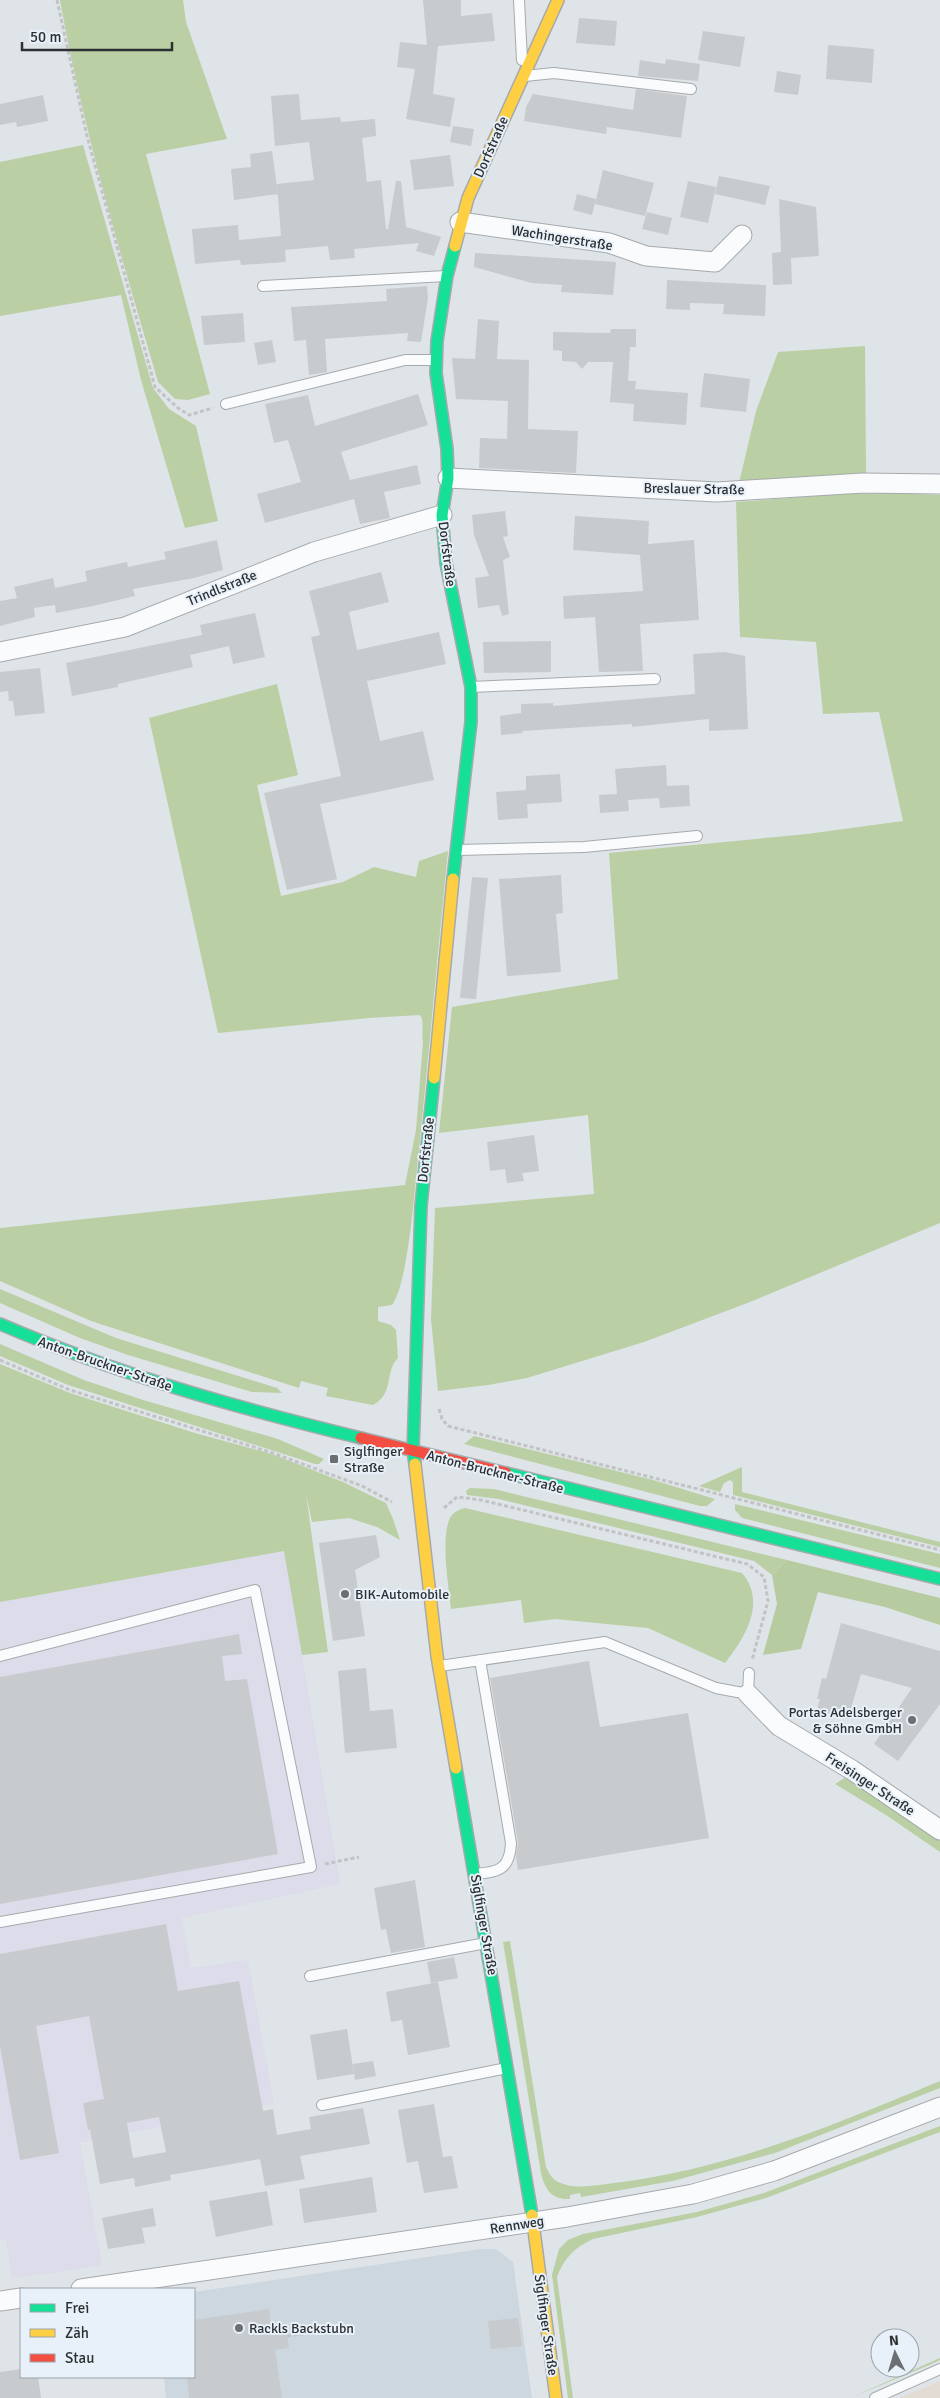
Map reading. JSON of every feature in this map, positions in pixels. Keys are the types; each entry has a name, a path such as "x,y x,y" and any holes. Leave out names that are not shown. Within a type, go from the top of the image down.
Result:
{"street":[{"name":"Dorfstraße","path":"413,1452 421,1206 456,850 471,722 471,687 446,563 442,515 448,478 436,360 441,308 460,222 468,198 558,0"},
{"name":"Wachingerstraße","path":"460,222 609,243 646,256 714,262 742,235"},
{"name":"Breslauer Straße","path":"448,478 717,492 863,482 940,484"},
{"name":"Trindlstraße","path":"0,652 125,627 314,552 442,515"},
{"name":"Anton-Bruckner-Straße","path":"0,1324 43,1343 190,1394 413,1452 940,1579"},
{"name":"Siglfinger Straße","path":"413,1452 439,1666 533,2222 556,2398"},
{"name":"Freisinger Straße","path":"748,1694 779,1726 852,1770 940,1830"},
{"name":"Rennweg","path":"88,2288 533,2222 693,2194 774,2172 940,2107"},
{"path":"0,2301 20,2298"}],"lane":[{"path":"519,0 523,76 554,73 691,89"},
{"path":"263,286 447,276"},
{"path":"226,404 405,360 436,360"},
{"path":"471,687 655,679"},
{"path":"456,850 584,847 697,836"},
{"path":"0,1656 255,1590 311,1867 0,1922"},
{"path":"439,1666 605,1642 716,1688 748,1694 749,1673"},
{"path":"475,1874 496,1872 506,1864 511,1844 480,1660"},
{"path":"310,1976 487,1943"},
{"path":"322,2105 508,2068"},
{"path":"875,2398 940,2369"}],"path":[{"path":"56,0 86,132 155,387 178,408 189,415 226,404"},
{"path":"0,1360 70,1390 290,1460 362,1486 392,1502"},
{"path":"439,1409 442,1419 448,1426 940,1550"},
{"path":"440,1511 458,1498 481,1500 747,1564 764,1577 768,1601 749,1673"},
{"path":"311,1867 359,1857"},
{"path":"287,2336 308,2333"}],"shaded area":[{"path":"285,1551 340,1884 182,1918 191,1968 248,1960 274,2104 80,2143 102,2265 12,2279 6,2240 0,2240 0,1602"},
{"path":"481,2249 496,2249 513,2262 532,2398 166,2398 164,2378 195,2378 195,2292"},
{"path":"940,2381 940,2398 899,2398"}],"green space":[{"path":"60,0 183,0 186,22 227,139 146,154 210,394 188,400 175,399 158,382 91,144"},
{"path":"83,145 153,388 169,409 196,426 218,521 185,528 141,380 121,295 0,316 0,162"},
{"path":"865,346 866,473 739,483 756,411 778,352"},
{"path":"843,494 940,495 940,1223 750,1302 644,1342 527,1378 438,1391 431,1319 435,1208 594,1194 588,1115 439,1133 452,1007 618,979 609,853 807,834 903,821 879,712 823,714 816,642 740,637 736,502"},
{"path":"277,684 298,775 257,785 281,896 343,882 374,867 416,877 419,861 448,851 407,1254 398,1293 392,1305 378,1307 378,1321 391,1325 396,1330 398,1358 391,1370 384,1395 373,1405 326,1396 328,1388 301,1381 299,1388 91,1321 0,1281 0,1228 405,1185 416,1130 423,1042 420,1015 369,1018 218,1033 149,718"},
{"path":"0,1289 116,1338 277,1388 282,1393 252,1392 128,1355 80,1338 0,1303"},
{"path":"0,1344 84,1380 143,1400 278,1439 324,1459 319,1464 315,1464 68,1385 0,1356"},
{"path":"0,1364 70,1393 195,1433 272,1454 343,1482 386,1503 400,1540 377,1527 349,1518 312,1522 306,1494 328,1652 302,1655 284,1551 0,1602"},
{"path":"474,1436 653,1480 715,1499 707,1506 700,1506 464,1444"},
{"path":"742,1467 742,1492 940,1542 940,1547 733,1495 733,1482 730,1480 724,1483 720,1492 699,1486"},
{"path":"470,1488 494,1489 787,1560 772,1575 754,1561 499,1499 467,1495 466,1491"},
{"path":"735,1504 940,1554 940,1568 742,1518 735,1510"},
{"path":"465,1508 742,1573 749,1584 753,1596 753,1608 746,1631 725,1663 648,1628 555,1619 524,1623 521,1600 451,1609 445,1546 446,1533 452,1515 458,1510"},
{"path":"787,1560 940,1598 940,1625 885,1607 818,1592 801,1649 763,1655 777,1604 772,1575"},
{"path":"846,1777 940,1840 940,1852 886,1815 835,1784"},
{"path":"510,1941 546,2167 558,2182 571,2186 601,2185 699,2167 740,2156 821,2129 940,2081 940,2088 775,2153 673,2181 581,2197 580,2193 570,2195 570,2199 558,2198 547,2189 541,2173 503,1942"},
{"path":"940,2126 940,2132 766,2198 697,2217 593,2239 581,2246 563,2264 557,2277 573,2398 568,2398 552,2275 559,2249 568,2240 583,2234 697,2212 764,2193"},
{"path":"940,2358 940,2360 934,2363 920,2369 920,2367"},
{"path":"895,2378 898,2378 850,2398"}],"building":[{"path":"423,0 461,0 461,16 492,13 495,41 438,46 433,94 455,98 450,127 406,119 415,69 397,67 400,42 427,45"},
{"path":"579,18 617,21 615,46 576,43"},
{"path":"703,31 745,37 740,67 698,60"},
{"path":"828,45 874,49 872,83 826,79"},
{"path":"666,59 700,64 698,81 638,76 640,60 665,64"},
{"path":"777,71 801,75 798,95 774,92"},
{"path":"636,89 687,96 681,138 607,127 606,134 524,121 526,107 533,94 633,110"},
{"path":"299,94 301,120 340,117 341,122 375,119 376,136 362,138 367,182 381,180 386,229 388,229 396,181 401,181 406,227 441,237 434,256 416,251 419,243 354,249 355,258 330,260 328,246 285,250 286,262 241,265 240,260 195,264 192,229 238,225 239,240 281,236 277,184 314,180 309,142 275,146 271,96"},
{"path":"43,95 48,121 17,127 16,122 0,125 0,104"},
{"path":"453,126 474,129 471,146 450,142"},
{"path":"272,151 278,194 234,200 231,169 251,167 250,154"},
{"path":"450,155 454,186 414,190 410,160"},
{"path":"603,170 654,183 645,216 595,204"},
{"path":"719,176 770,186 765,205 715,194"},
{"path":"688,181 716,187 708,223 680,217"},
{"path":"577,194 596,199 592,215 573,210"},
{"path":"779,199 816,207 819,256 791,258 792,284 773,285 772,253 781,252"},
{"path":"647,212 672,218 668,235 642,229"},
{"path":"475,253 616,262 613,295 561,292 562,285 532,283 474,267"},
{"path":"667,280 766,285 765,316 723,314 724,304 690,303 690,310 666,309"},
{"path":"427,286 428,298 421,342 407,341 408,333 325,339 327,372 309,375 306,340 294,341 291,307 387,301 386,289"},
{"path":"243,313 245,342 204,345 201,316"},
{"path":"478,319 499,321 497,359 529,360 528,429 578,431 576,473 479,468 480,438 507,439 508,401 456,399 452,358 475,359"},
{"path":"611,329 636,329 636,347 630,347 628,381 636,381 635,389 688,393 686,425 633,421 634,404 610,402 613,362 588,362 582,369 576,362 562,361 562,351 553,350 553,332 610,333"},
{"path":"272,340 276,362 258,365 254,343"},
{"path":"704,373 750,379 746,412 700,407"},
{"path":"418,394 428,425 341,452 350,480 417,465 421,484 384,492 390,518 360,524 354,499 265,523 257,494 301,482 288,440 274,443 265,404 308,395 315,426"},
{"path":"505,511 508,536 503,537 510,557 503,560 509,614 502,616 499,605 478,608 475,578 489,576 474,535 472,515"},
{"path":"575,516 649,521 648,544 694,540 699,620 640,624 643,671 599,672 595,617 564,619 563,596 643,591 640,555 573,550"},
{"path":"217,540 223,570 194,578 133,589 135,596 93,606 56,613 55,605 34,608 35,617 0,626 0,601 17,598 14,587 53,578 55,588 87,581 85,571 127,562 128,567 166,559 164,552"},
{"path":"381,572 389,602 349,612 357,650 439,632 446,664 367,681 380,741 423,731 434,780 320,804 337,879 287,890 264,793 341,776 311,637 320,635 309,591"},
{"path":"255,613 265,657 233,664 229,646 190,655 193,667 118,684 118,687 72,696 66,663 202,635 200,625"},
{"path":"551,641 551,672 484,673 483,642"},
{"path":"725,652 745,656 748,729 709,731 709,719 632,727 632,724 522,731 523,733 501,735 500,716 521,713 521,704 553,703 553,706 695,694 693,654"},
{"path":"40,668 45,713 15,716 13,701 9,701 8,691 0,692 0,672"},
{"path":"666,765 667,786 689,785 690,806 660,808 659,798 628,800 629,811 600,813 599,795 617,794 615,769"},
{"path":"560,774 562,802 527,804 528,818 498,820 496,792 526,790 526,776"},
{"path":"561,875 563,913 556,914 561,972 507,976 499,879"},
{"path":"472,877 488,878 476,999 460,998"},
{"path":"534,1135 539,1171 522,1173 524,1181 507,1183 505,1169 490,1171 487,1142"},
{"path":"376,1535 380,1557 355,1570 365,1636 333,1641 319,1543"},
{"path":"841,1623 940,1651 940,1704 898,1761 874,1744 912,1688 861,1674 848,1719 817,1710 820,1699 817,1699 822,1678 826,1679"},
{"path":"239,1634 242,1654 222,1656 225,1681 247,1679 278,1854 0,1904 0,1677"},
{"path":"589,1661 600,1727 688,1713 709,1838 518,1870 516,1857 518,1842 490,1678"},
{"path":"366,1668 370,1711 393,1709 397,1748 345,1753 338,1671"},
{"path":"415,1880 425,1947 391,1953 386,1929 381,1930 374,1888"},
{"path":"166,1924 178,1991 239,1981 263,2111 273,2109 277,2135 311,2129 309,2117 363,2108 370,2144 300,2156 305,2179 265,2186 260,2159 170,2175 171,2180 135,2187 134,2178 100,2184 90,2129 88,2130 83,2103 104,2099 89,2016 36,2026 59,2153 20,2160 0,2046 0,1954","holes":["159,2117 166,2152 133,2158 127,2123"]},
{"path":"454,1957 458,1978 431,1983 427,1962"},
{"path":"438,1982 450,2047 408,2055 402,2020 391,2022 386,1992"},
{"path":"347,2029 354,2074 317,2080 310,2035"},
{"path":"373,2061 376,2076 355,2080 353,2064"},
{"path":"434,2104 443,2157 452,2156 458,2188 424,2193 418,2161 407,2163 398,2110"},
{"path":"372,2177 377,2212 304,2223 299,2189"},
{"path":"267,2191 273,2225 216,2237 209,2201"},
{"path":"153,2208 156,2226 142,2228 145,2243 108,2249 102,2218"},
{"path":"269,2309 271,2328 285,2326 289,2348 275,2350 282,2398 189,2398 187,2378 195,2378 195,2320"},
{"path":"518,2318 522,2346 491,2349 488,2321"},
{"path":"20,2369 20,2378 38,2378 41,2398 0,2398 0,2372"}],"traffic: fast":[{"path":"453,879 471,722 471,687 446,563 442,515 448,478 447,449 436,373 437,341 447,276 455,246"},
{"path":"415,1464 413,1451 421,1206 434,1078"},
{"path":"0,1324 88,1359 133,1374 269,1415 361,1438"},
{"path":"506,1473 940,1579"},
{"path":"456,1768 532,2215"}],"traffic: slow":[{"path":"455,246 468,198 558,0"},
{"path":"434,1078 453,879"},
{"path":"415,1464 437,1656 456,1768"},
{"path":"532,2215 556,2398"}],"traffic: jam":[{"path":"361,1438 506,1473"}],"place":[{"name":"Siglfinger Straße","path":"334,1459"},
{"name":"BIK-Automobile","path":"345,1594"},
{"name":"Portas Adelsberger & Söhne GmbH","path":"912,1720"},
{"name":"Rackls Backstubn","path":"239,2328"}]}
